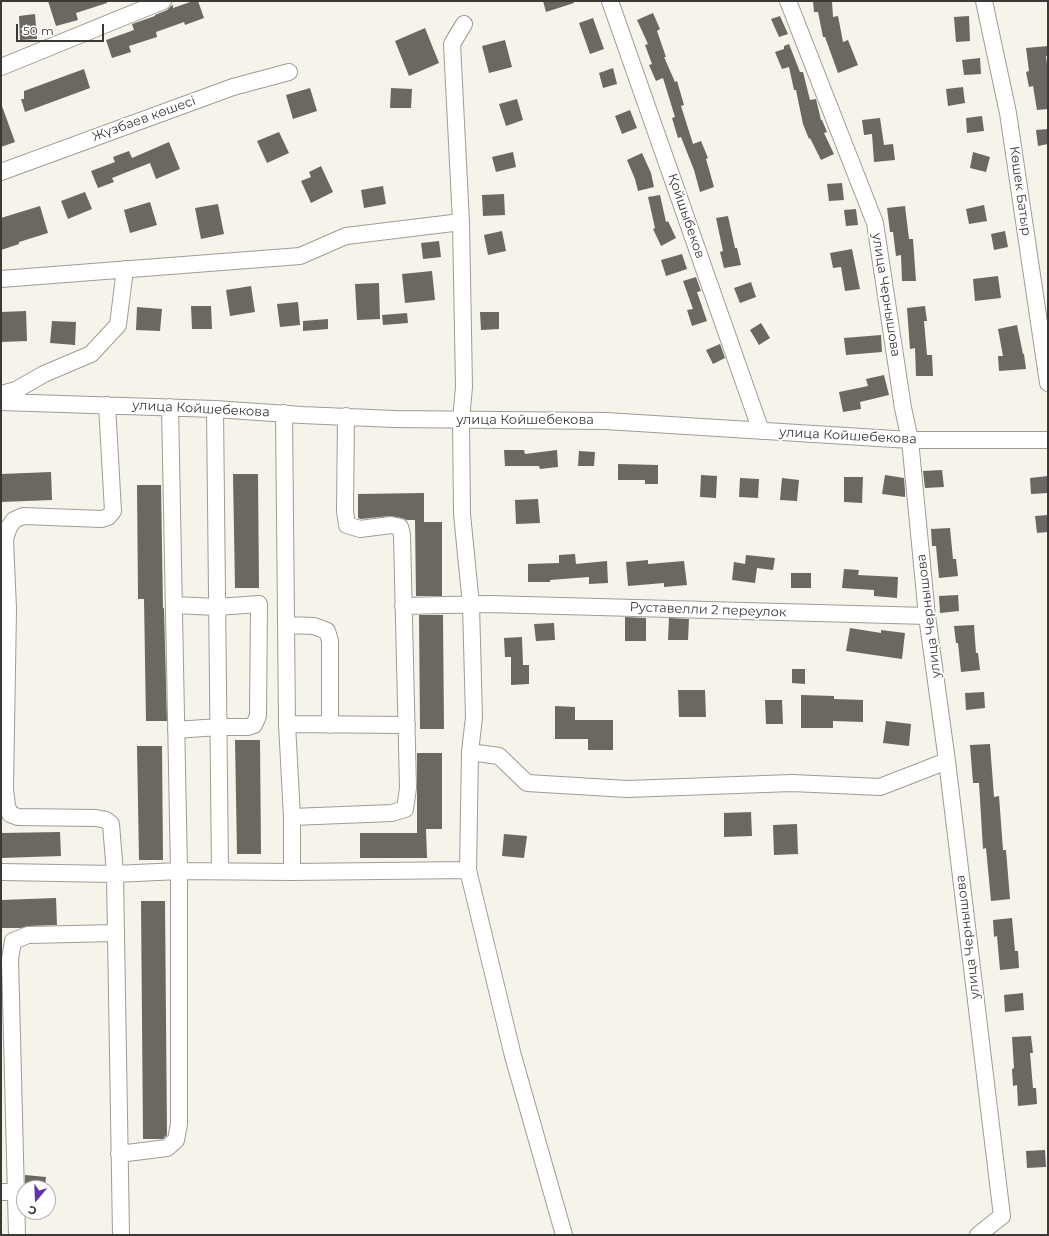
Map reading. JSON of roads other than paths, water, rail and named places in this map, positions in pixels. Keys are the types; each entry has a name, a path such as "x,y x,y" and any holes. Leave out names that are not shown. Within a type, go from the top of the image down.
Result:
{"street":[{"path":"1,67 163,1"},
{"name":"Қойшыбеков","path":"610,1 761,431"},
{"name":"улица Чернышова","path":"788,1 875,223 903,408 910,440 927,616 947,761 1002,1216 978,1235"},
{"name":"Көшек Батыр","path":"984,1 1008,113 1048,383"},
{"path":"464,24 452,44 461,222 464,387 461,420 462,514 471,605 474,718 470,752 468,870 513,1056 564,1235"},
{"name":"Жүзбаев көшесі","path":"1,172 233,87 290,72"},
{"path":"1,279 300,256 346,236 461,222"},
{"path":"1,394 16,390 44,374 91,354 118,326 125,269"},
{"name":"улица Койшебекова","path":"1,402 170,407 394,419 606,421 910,440 1048,440"},
{"path":"107,405 113,511 108,517 102,519 22,516 14,520 9,527 5,539 5,789 7,806 10,814 18,817 96,818 106,820 111,824 115,874 121,1235"},
{"path":"119,1154 167,1148 176,1140 180,1124 179,871 170,407"},
{"path":"215,409 220,871"},
{"path":"284,413 287,724 292,817 292,872"},
{"path":"292,817 392,813 405,809 408,788 402,535 400,527 391,525 360,529 347,525 344,512 346,416"},
{"path":"174,605 217,607 259,604 286,605"},
{"path":"176,730 218,727 248,727 254,725 258,716 259,604"},
{"name":"Руставелли 2 переулок","path":"403,606 489,604 927,616"},
{"path":"286,625 314,626 327,631 330,641 330,725"},
{"path":"287,724 407,725"},
{"path":"470,752 499,756 527,782 627,789 792,782 880,787 947,761"},
{"path":"1,872 115,874 179,871 292,872 468,870"},
{"path":"16,1235 8,1192 6,1016 10,959 14,941 28,935 116,933"}]}
